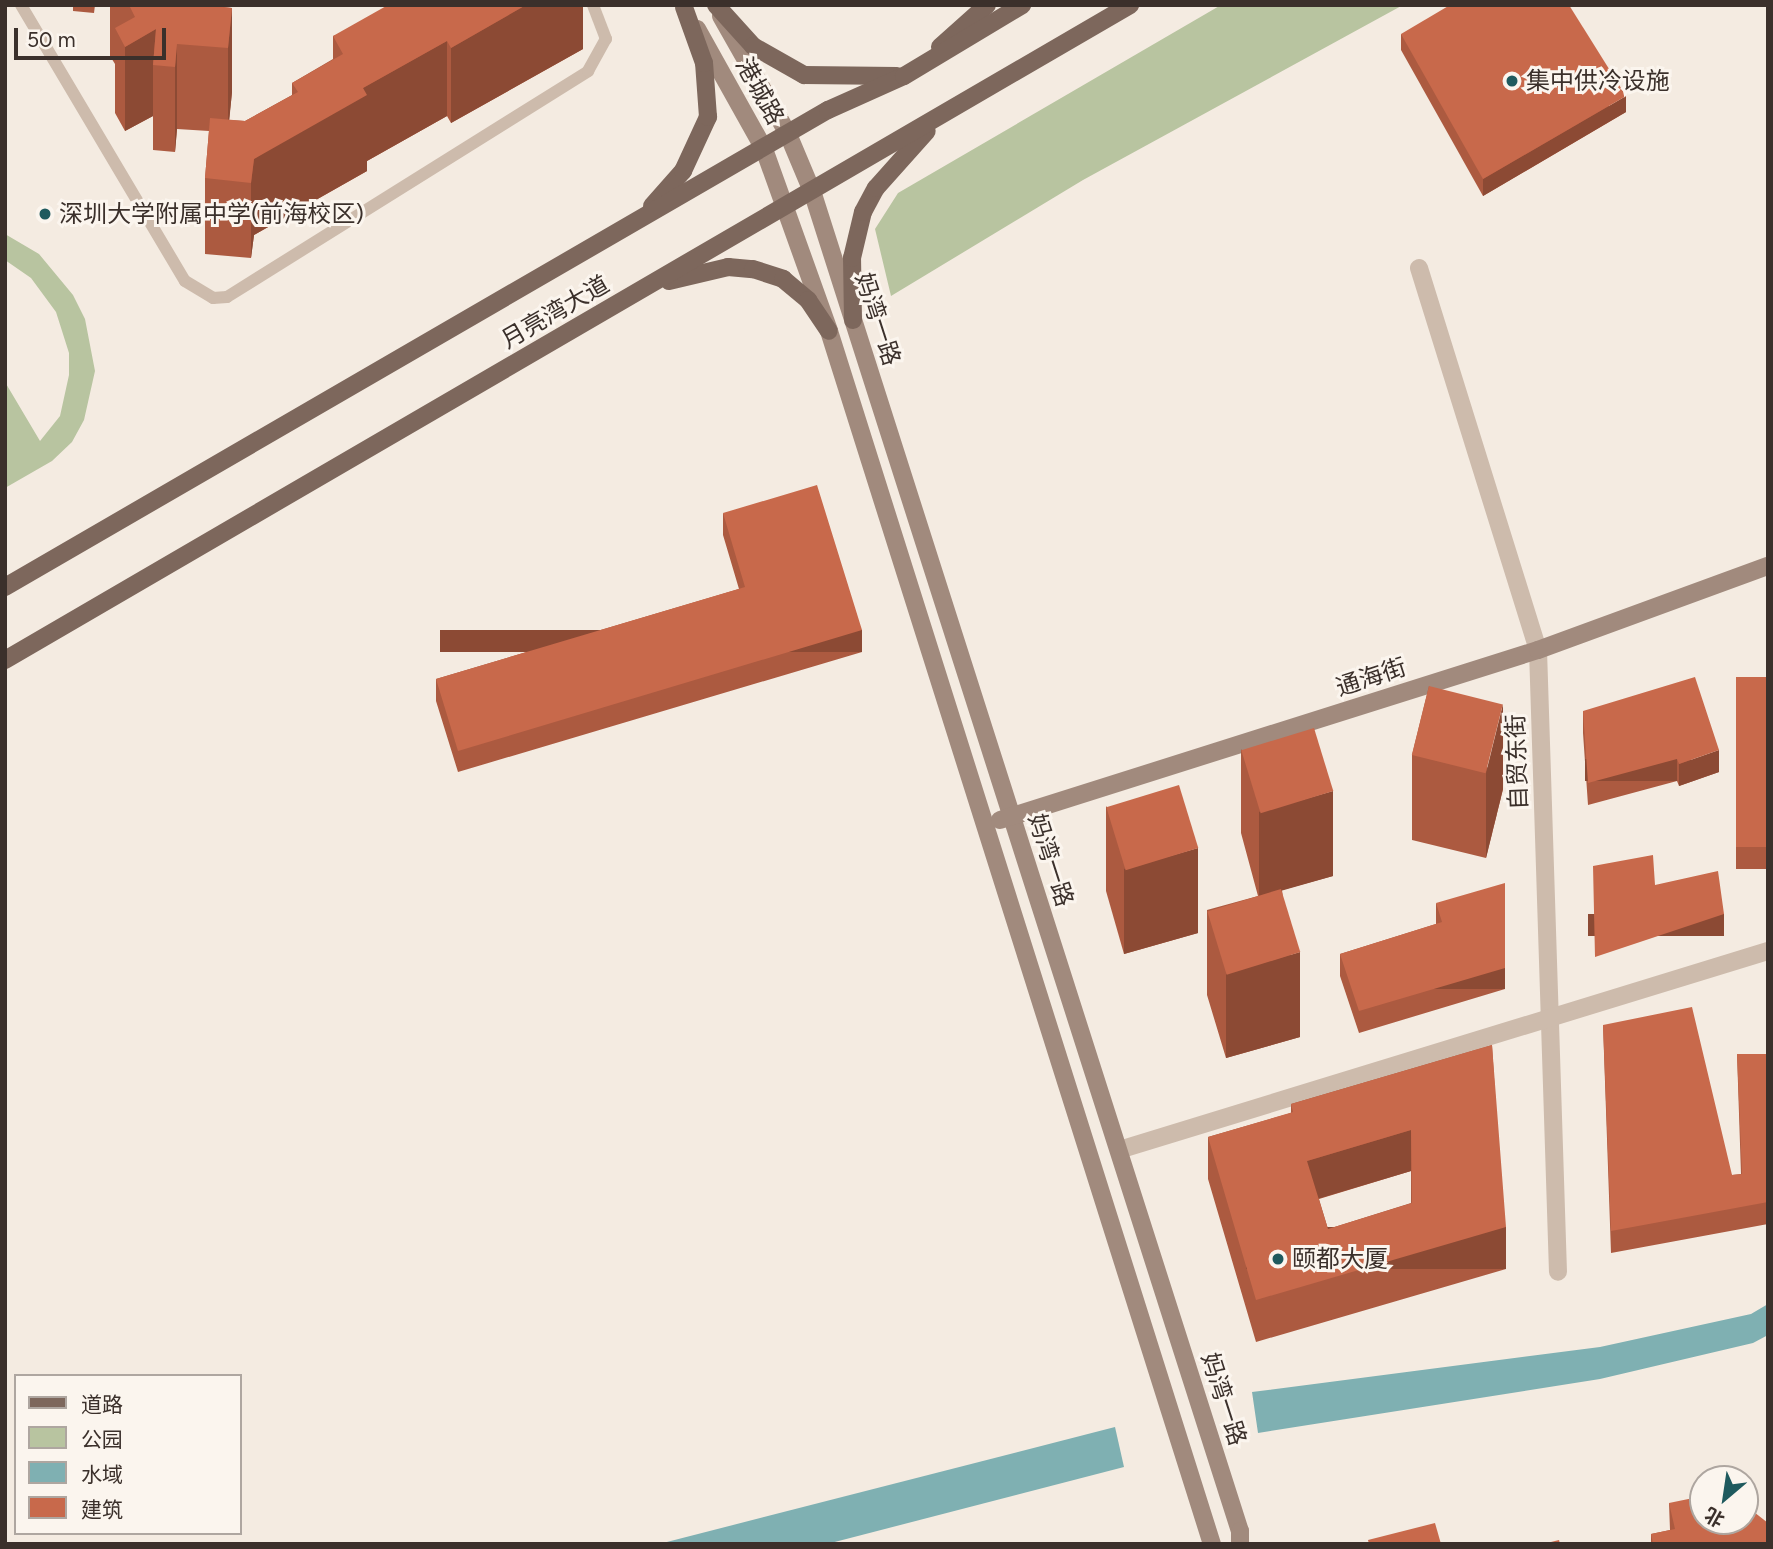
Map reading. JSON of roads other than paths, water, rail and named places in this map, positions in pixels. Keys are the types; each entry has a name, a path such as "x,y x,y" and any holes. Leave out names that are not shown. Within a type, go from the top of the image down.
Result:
{"main road":[{"path":"715,5 753,46 804,75 904,76"},
{"path":"929,60 957,28 987,5"},
{"name":"月亮湾大道","path":"5,587 788,134 904,76 1022,5"},
{"name":"月亮湾大道","path":"5,660 1130,5"},
{"path":"623,230 659,200 683,171 708,117 704,63 683,6"},
{"path":"853,320 852,258 863,212 894,165 952,108"},
{"path":"645,288 728,267 752,269 783,279 808,300 829,331"}],"street":[{"name":"港城路","path":"715,5 788,134 811,191"},
{"name":"港城路","path":"683,6 764,149 786,205"},
{"name":"妈湾一路","path":"811,191 1240,1531 1240,1544"},
{"name":"妈湾一路","path":"786,205 829,331 1212,1544"},
{"name":"自贸东街","path":"1419,268 1538,650 1558,1272"},
{"name":"通海街","path":"985,825 1538,650 1768,566"},
{"path":"1118,1150 1768,951"}],"lane":[{"path":"21,5 185,281 213,298 227,297 588,71 606,39 593,5"}],"water":[{"path":"1768,1304 1768,1335 1753,1343 1600,1379 1258,1433 1252,1392 1600,1347 1751,1314"},
{"path":"1115,1427 1124,1467 827,1544 659,1544"}],"place":[{"name":"集中供冷设施","path":"1512,81"},
{"name":"深圳大学附属中学(前海校区)","path":"45,214"},
{"name":"颐都大厦","path":"1278,1259"}]}
